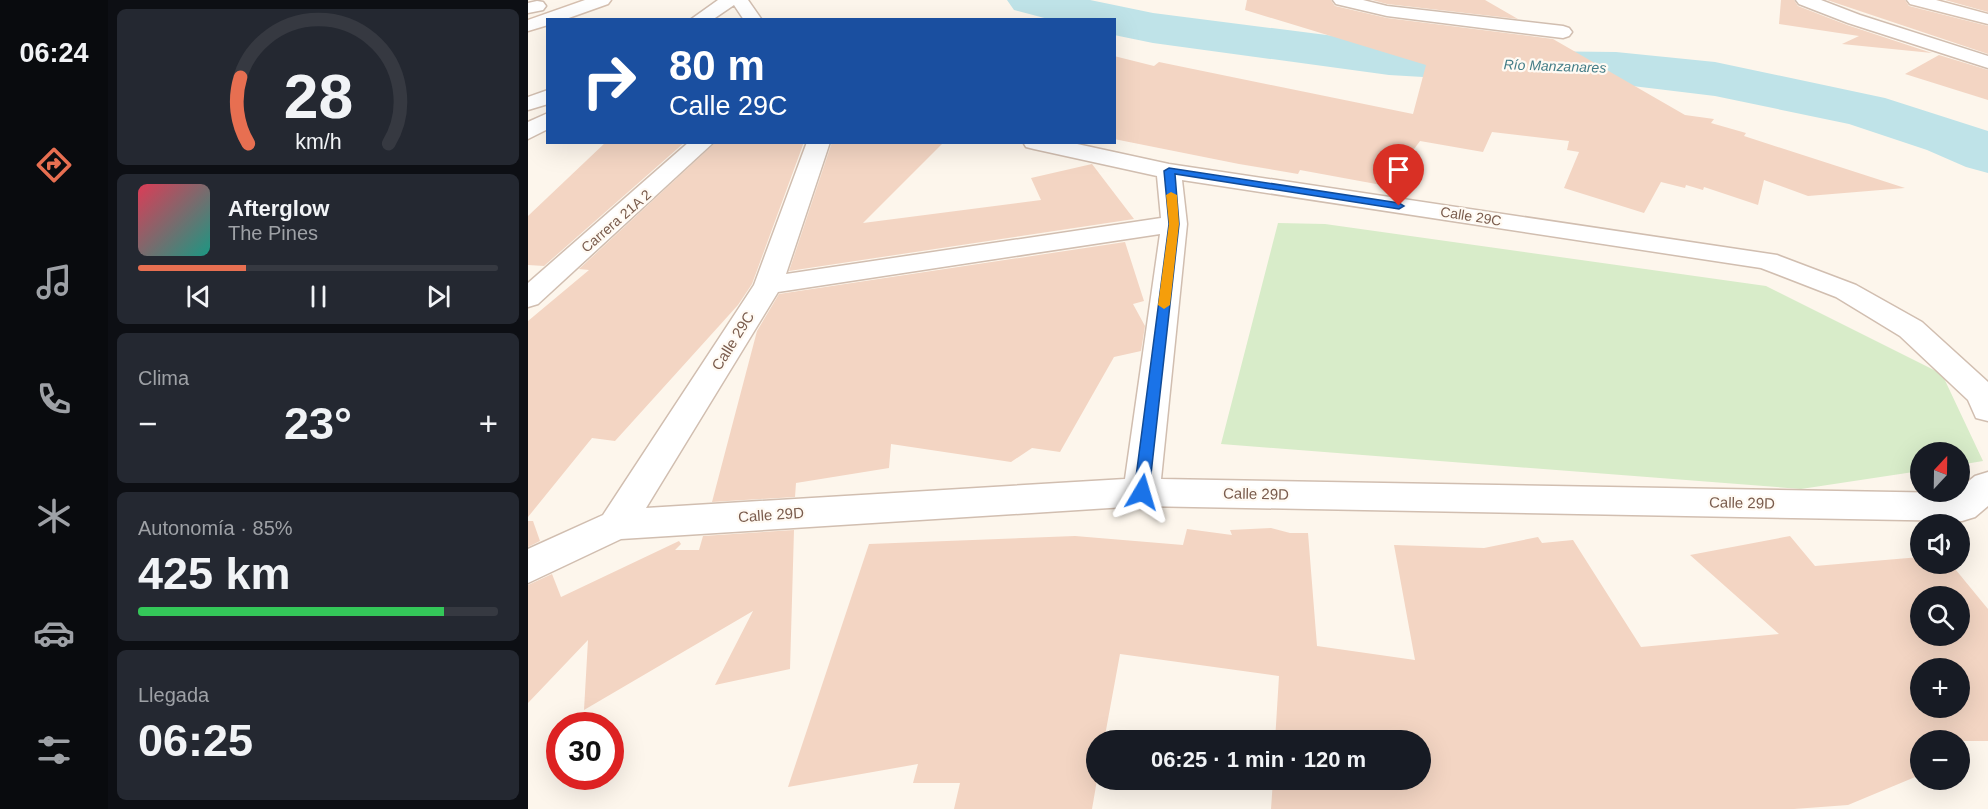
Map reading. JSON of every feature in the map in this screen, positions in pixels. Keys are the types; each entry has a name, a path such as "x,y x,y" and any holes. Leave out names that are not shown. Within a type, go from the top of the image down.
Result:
{"street":[{"path":"531,8 557,0"},
{"path":"551,18 602,0"},
{"path":"702,18 730,0"},
{"path":"739,0 752,18"},
{"path":"1342,0 1386,11 1563,32"},
{"path":"1805,0 1854,19 1988,62"},
{"path":"1916,0 1988,19"},
{"path":"1958,0 1988,8"},
{"path":"1433,16 1459,4"},
{"path":"528,26 546,20"},
{"path":"528,104 546,97"},
{"path":"528,132 546,120"},
{"name":"Carrera 21A 2","path":"528,298 702,144"},
{"name":"Calle 29C","path":"616,525 768,285 818,144"},
{"name":"Calle 29C","path":"1043,144 1169,171 1767,261 1846,291 1911,329 1986,400"},
{"path":"1142,492 1174,224 1169,171"},
{"path":"768,285 1174,224"},
{"name":"Calle 29D","path":"528,567 616,525 1142,492 1962,507 1988,486"}],"green space":[{"path":"1278,223 1325,224 1766,286 1942,374 1983,461 1970,463 1970,442 1910,442 1910,473 1801,489 1221,444"}],"building":[{"path":"1247,0 1331,0 1335,6 1387,18 1553,39 1685,115 1714,119 1711,123 1746,133 1744,136 1905,188 1808,196 1764,180 1758,205 1704,187 1703,190 1686,185 1685,188 1661,182 1644,213 1564,188 1579,152 1567,150 1569,141 1492,132 1483,152 1420,141 1387,186 1300,170 1298,174 1239,164 1116,139 1116,56 1154,66 1159,62 1413,114 1426,65 1245,10"},
{"path":"1372,0 1485,0 1518,19 1387,4"},
{"path":"1781,0 1794,0 1798,6 1847,25 1932,53 1842,44 1859,36 1779,24"},
{"path":"1827,0 1905,0 1909,6 1988,26 1988,54"},
{"path":"1945,0 1988,0 1988,12"},
{"path":"1939,55 1988,70 1988,100 1905,74"},
{"path":"604,144 683,144 544,266 528,265 528,216"},
{"path":"714,144 803,144 752,284 738,305 615,441 592,438 528,517 528,321 589,270 579,269"},
{"path":"831,144 942,144 863,223 1041,200 1031,178 1092,164 1134,219 789,271"},
{"path":"1125,242 1144,301 1133,304 1145,326 1141,351 1114,357 1060,452 1032,448 1011,462 891,444 889,468 796,483 795,497 712,502 757,331 779,294"},
{"path":"528,521 533,521 540,541 528,547"},
{"path":"1271,528 1290,533 1308,533 1317,646 1415,660 1394,545 1484,548 1538,537 1542,543 1573,540 1641,647 1779,634 1690,555 1790,536 1815,566 1910,558 1910,574 1959,574 1969,586 1910,586 1910,646 1970,646 1970,587 1988,609 1988,741 1970,741 1970,730 1910,730 1910,779 1848,805 1794,809 1271,809 1272,790 1431,790 1431,730 1276,730 1279,676 1120,654 1106,730 1086,730 1086,790 1095,790 1092,809 954,809 960,783 913,783 918,764 788,787 869,544 1075,536 1183,545 1187,529 1232,535 1230,530"},
{"path":"794,530 790,669 715,685 753,611 584,710 588,640 528,703 528,585 552,574 561,597 679,541 681,544 675,550 699,550 703,536"}],"waterway":[{"name":"Río Manzanares","path":"1030,0 1105,18"},
{"name":"Río Manzanares","path":"1116,20 1153,28 1389,59 1527,67 1616,68 1715,79 1864,110 1949,137 1988,154"}],"slow traffic":[{"path":"1164,305 1174,224 1171,195"}],"route":[{"path":"1142,492 1174,224 1169,171 1399,206"}]}
